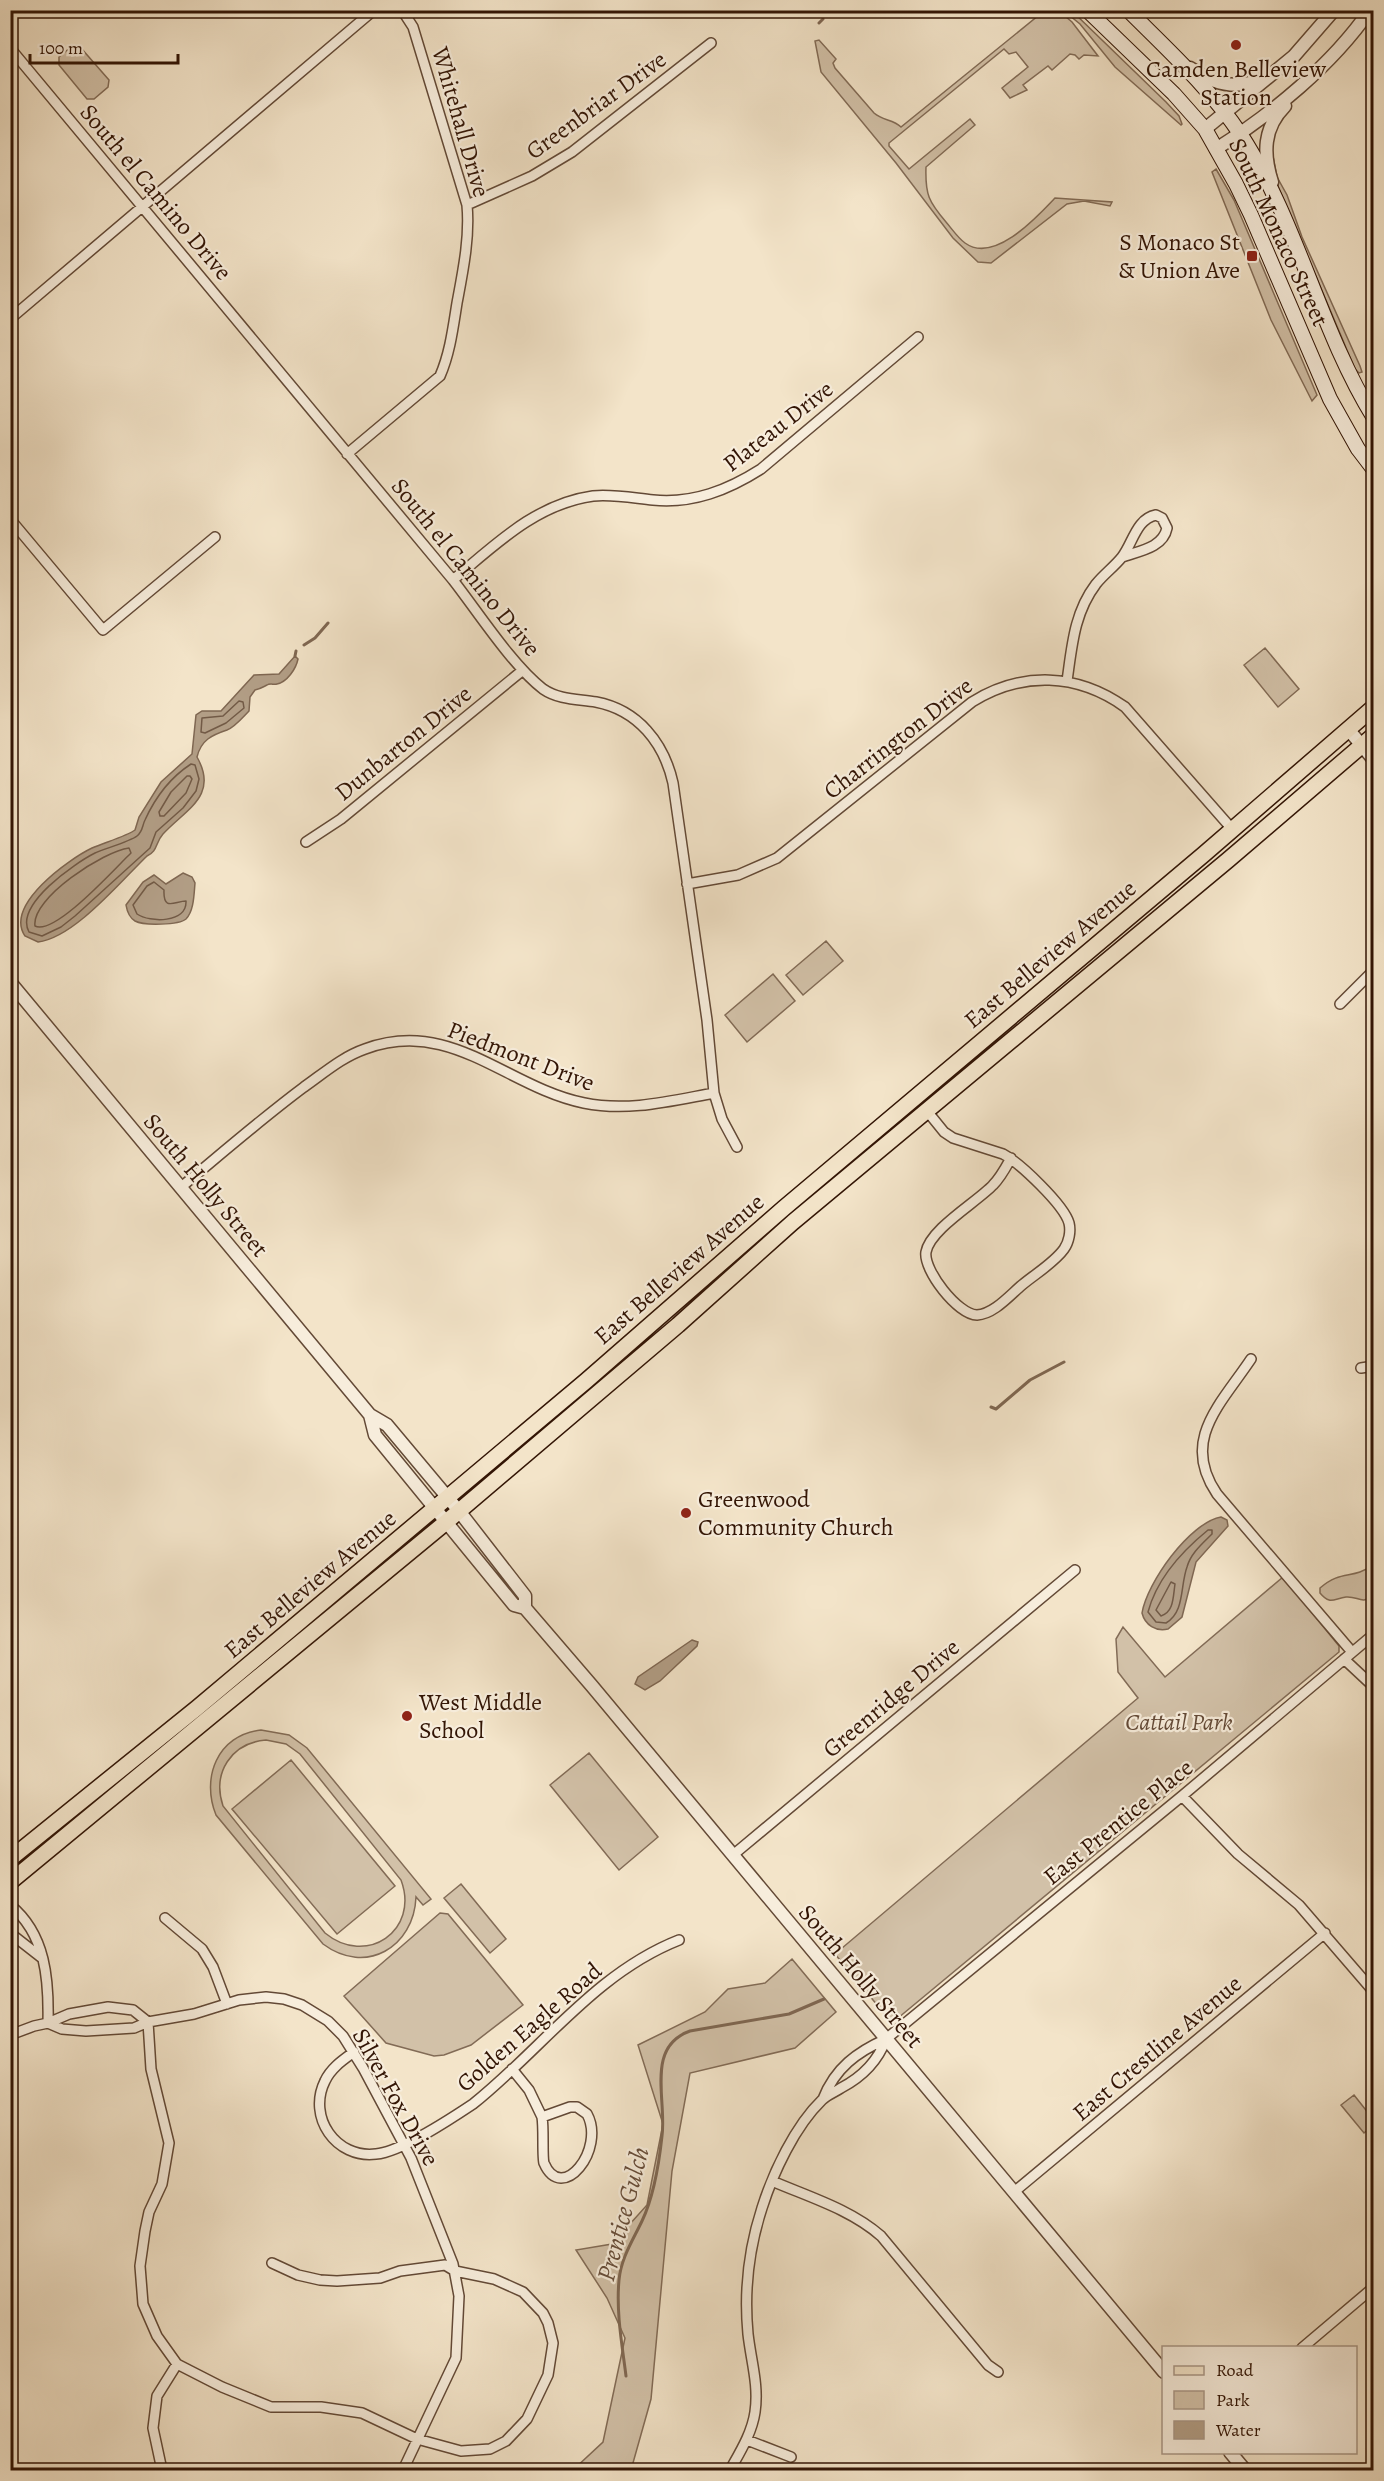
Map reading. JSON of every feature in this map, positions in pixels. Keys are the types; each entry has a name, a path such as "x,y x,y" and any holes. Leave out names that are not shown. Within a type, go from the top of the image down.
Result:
{"main road":[{"name":"South Monaco Street","path":"1087,10 1174,94 1205,129 1251,215 1330,399 1358,449 1374,470"},
{"name":"South Monaco Street","path":"1128,10 1178,60 1225,113 1260,167 1350,374 1374,418"},
{"name":"East Belleview Avenue","path":"10,1859 448,1498 784,1208 1374,707"},
{"name":"East Belleview Avenue","path":"10,1882 445,1523 664,1337 793,1222 1368,740"}],"street":[{"path":"10,319 374,10"},
{"name":"Whitehall Drive","path":"347,454 440,376 448,358 464,263 467,205 413,27 402,10"},
{"path":"1205,129 1282,66 1310,40 1334,10"},
{"path":"1282,214 1267,165 1267,135 1281,110 1370,12"},
{"name":"Greenbriar Drive","path":"467,205 532,176 572,152 711,43"},
{"name":"South el Camino Drive","path":"10,48 453,580 523,670 544,690 552,694 603,704 624,712 639,722 658,743 670,769 673,783 707,1020 714,1093 722,1119 737,1148"},
{"path":"1216,148 1265,116 1331,56"},
{"path":"1178,60 1210,80 1234,86 1257,81 1282,66"},
{"name":"Plateau Drive","path":"453,580 518,525 553,507 594,496 617,495 664,500 692,499 739,483 770,462 918,338"},
{"path":"1067,681 1075,625 1080,610 1097,583 1122,557 1144,520 1156,515 1162,518 1167,528 1162,540 1155,545 1122,557"},
{"path":"10,519 103,630 215,537"},
{"name":"Dunbarton Drive","path":"306,842 341,819 523,670"},
{"name":"Charrington Drive","path":"687,884 738,875 777,858 972,702 987,692 1025,680 1067,681 1097,690 1125,707 1232,829"},
{"path":"1348,729 1368,740 1374,760"},
{"path":"1340,1004 1374,970"},
{"name":"South Holly Street","path":"10,982 370,1415 387,1425 459,1511 525,1596 525,1608"},
{"name":"Piedmont Drive","path":"180,1188 261,1120 340,1061 388,1042 421,1041 458,1049 541,1089 602,1106 633,1108 714,1093"},
{"path":"927,1111 944,1132 953,1138 988,1148 1011,1158 1031,1175 1067,1217 1070,1228 1068,1239 1058,1255 993,1310 976,1315 960,1309 929,1272 926,1252 935,1235 992,1186 1011,1158"},
{"path":"1251,1359 1206,1428 1201,1449 1205,1473 1217,1494 1352,1652"},
{"path":"1360,1368 1374,1366"},
{"name":"South Holly Street","path":"370,1415 375,1435 445,1523 514,1605 525,1608 1162,2370"},
{"name":"Greenridge Drive","path":"732,1855 1075,1570"},
{"name":"East Prentice Place","path":"886,2039 1182,1796 1374,1634"},
{"path":"1344,1659 1374,1687"},
{"path":"1182,1796 1238,1854 1299,1905 1374,1992"},
{"path":"10,1905 33,1929 39,1942 49,1987 48,2023"},
{"path":"165,1918 202,1949 213,1967 227,2004"},
{"path":"10,1933 42,1958"},
{"name":"East Crestline Avenue","path":"1014,2192 1325,1933"},
{"name":"Golden Eagle Road","path":"354,2052 332,2070 320,2092 320,2113 326,2131 343,2147 366,2155 385,2153 455,2116 490,2090 598,1989 636,1963 679,1940"},
{"name":"Silver Fox Drive","path":"48,2023 62,2029 86,2031 134,2028 148,2022 194,2014 252,1998 266,1997 284,1999 302,2005 328,2021 344,2036 421,2181 455,2271 459,2296 456,2358 403,2470"},
{"path":"10,2035 69,2014 116,2007 133,2010 148,2022 152,2069 169,2143 162,2184 147,2221 140,2266 143,2304 157,2336 177,2364 271,2407 321,2407 362,2413 417,2439 450,2449 470,2452 490,2449 506,2441 527,2419 548,2375 552,2362 553,2343 548,2323 530,2298 512,2286 494,2279 455,2271 445,2265 400,2271 380,2278 337,2281 298,2275 272,2263"},
{"path":"823,2099 843,2088 866,2070 881,2053 886,2039"},
{"path":"730,2470 747,2439 753,2420 756,2397 747,2327 748,2275 756,2228 772,2181 788,2147 823,2099 829,2084 847,2061 886,2039"},
{"path":"512,2069 529,2090 542,2117 545,2137 543,2157 547,2169 555,2175 564,2177 574,2174 582,2166 591,2142 591,2121 587,2114 577,2107 570,2107 542,2117"},
{"path":"772,2181 851,2215 881,2236 988,2365 998,2372"},
{"path":"1304,2346 1374,2287"},
{"path":"162,2470 153,2428 157,2396 177,2364"},
{"path":"747,2439 790,2457"},
{"path":"1232,2454 1245,2470"}],"green space":[{"path":"1044,11 1059,11 1072,22 1098,56 1084,55 1079,59 1070,54 1052,70 1048,66 1023,85 1027,90 1010,98 1002,88 1028,67 1016,52 1009,54 1004,49 889,143 889,146 909,169 970,119 975,125 926,167 926,177 929,198 936,209 960,239 976,248 989,248 1014,236 1055,198 1112,202 1110,206 1084,201 1067,204 991,263 978,262 953,238 896,163 821,72 815,41 819,40 836,59 833,63 835,68 874,113 901,127"},
{"path":"1064,11 1072,11 1166,102 1179,116 1182,124 1115,67 1080,24"},
{"path":"71,47 81,48 109,80 108,87 94,99 87,99 59,65 59,57"},
{"path":"1271,146 1277,177 1287,195 1302,237 1362,372 1359,373 1355,369 1272,172"},
{"path":"1216,169 1234,200 1317,395 1312,401 1271,320 1212,172"},
{"path":"1265,648 1299,689 1278,707 1244,665"},
{"path":"826,941 843,961 803,995 786,975"},
{"path":"773,974 795,1001 747,1042 725,1015"},
{"path":"1373,1565 1373,1597 1365,1600 1346,1597 1329,1600 1320,1593 1320,1588 1335,1578 1366,1570"},
{"name":"Cattail Park","path":"1283,1577 1339,1646 1339,1652 892,2023 835,1954 1138,1698 1118,1672 1116,1639 1123,1627 1165,1677"},
{"path":"261,1730 289,1735 307,1748 431,1899 423,1905 416,1897 413,1915 407,1930 385,1951 371,1956 355,1957 339,1953 323,1944 216,1815 211,1787 216,1760 233,1740","holes":["266,1740 286,1744 300,1754 401,1880 405,1898 403,1915 396,1928 386,1938 372,1945 357,1946 341,1943 325,1933 223,1806 220,1782 227,1762 234,1754 254,1742"]},
{"path":"589,1753 658,1837 619,1870 550,1785"},
{"path":"291,1760 395,1886 337,1934 232,1809"},
{"path":"461,1884 506,1939 490,1953 444,1898"},
{"path":"440,1913 448,1914 523,2005 471,2045 444,2055 434,2056 386,2043 344,1996"},
{"name":"Prentice Gulch","path":"792,1959 836,2012 795,2048 690,2073 672,2171 651,2399 631,2470 573,2470 603,2442 625,2338 607,2298 576,2250 612,2244 647,2205 663,2124 638,2045 705,2012 728,1989 765,1983"},
{"path":"1354,2095 1373,2119 1373,2125 1364,2133 1341,2105"}],"water":[{"path":"295,656 298,659 297,663 288,678 281,683 268,684 255,690 250,697 249,711 242,719 230,729 208,739 201,746 197,757 203,770 202,792 190,809 160,837 153,852 96,907 67,930 38,942 25,936 21,924 23,911 42,884 69,862 92,848 135,830 139,817 161,782 192,754 196,715 202,711 221,711 254,675 279,674"},
{"path":"183,873 192,877 195,883 192,907 186,919 176,923 153,924 139,923 132,918 126,905 143,882 154,875 166,884"},
{"path":"1221,1517 1227,1520 1228,1526 1196,1562 1182,1617 1168,1629 1152,1627 1142,1613 1152,1586 1161,1571 1171,1556 1196,1530"},
{"path":"692,1640 698,1642 697,1646 660,1681 645,1690 635,1684 638,1677"}],"waterway":[{"path":"822,10 824,14"},
{"path":"819,23 823,19"},
{"path":"304,645 315,638 328,623"},
{"path":"295,656 296,651"},
{"path":"991,1407 996,1409 1030,1380 1064,1362"},
{"name":"Prentice Gulch","path":"626,2376 619,2316 620,2272 650,2201 655,2180 663,2122 661,2076 667,2049 676,2039 690,2031 789,2014 824,1999"}],"place":[{"name":"Camden Belleview Station","path":"1236,45"},
{"name":"S Monaco St & Union Ave","path":"1252,256"},
{"name":"Greenwood Community Church","path":"686,1513"},
{"name":"West Middle School","path":"407,1716"}]}
